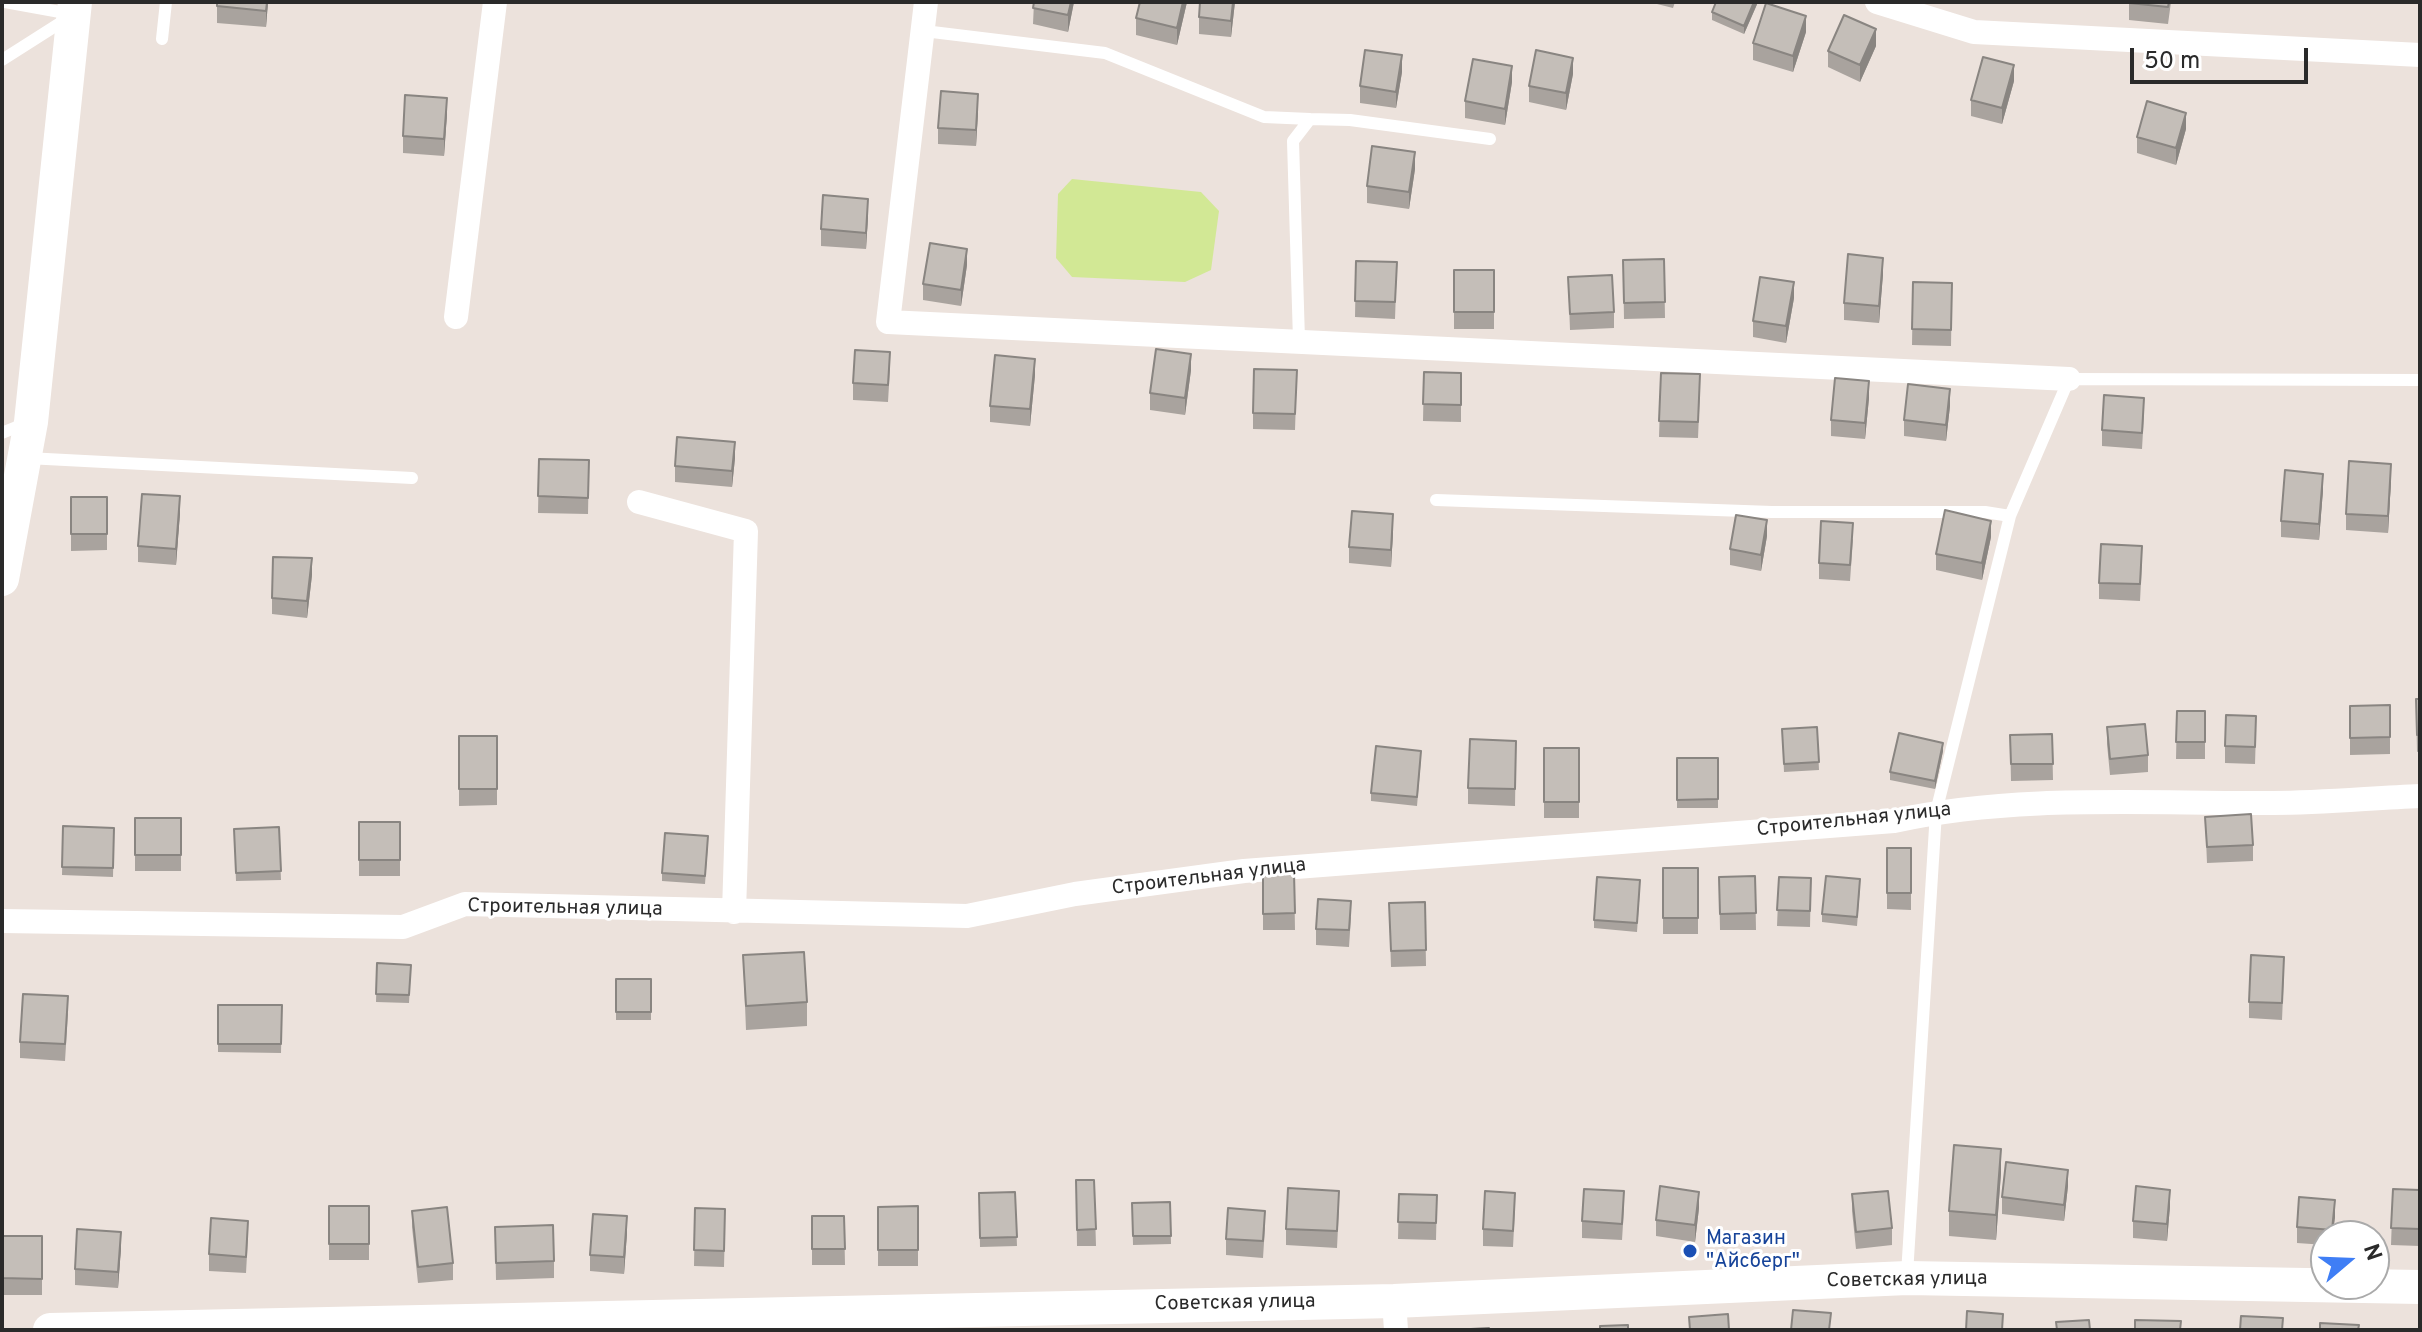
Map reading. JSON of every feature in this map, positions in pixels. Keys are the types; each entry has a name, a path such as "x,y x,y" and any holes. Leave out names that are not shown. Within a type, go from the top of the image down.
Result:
{"main road":[{"path":"2,579 75,8"},
{"name":"Советская улица","path":"50,1330 1395,1315 1907,1278 2420,1287"}],"street":[{"path":"456,317 495,2"},
{"path":"926,2 888,322 2069,379"},
{"path":"1877,2 1974,32 2420,55"},
{"path":"639,502 746,531 734,912"},
{"name":"Строительная улица","path":"2,921 403,927 465,904 967,916 1075,894 1244,871 1894,821 1936,812 2070,802 2277,803 2420,796"}],"lane":[{"path":"5,2 75,8"},
{"path":"162,39 166,2"},
{"path":"2,60 75,8"},
{"path":"924,31 1105,53 1264,117 1350,120 1490,139"},
{"path":"1299,340 1293,141 1310,119"},
{"path":"1907,1278 1936,812 2010,516 2069,379 2420,380"},
{"path":"19,438 412,478"},
{"path":"1436,500 1772,512 1985,512 2010,516"}],"green space":[{"path":"1072,179 1201,192 1219,211 1211,270 1185,282 1072,277 1056,258 1058,194"}],"building":[{"path":"217,2 267,2 266,11 217,6"},
{"path":"1034,2 1071,2 1068,15 1033,8"},
{"path":"1140,2 1183,2 1177,28 1136,18"},
{"path":"1200,2 1233,2 1231,21 1199,17"},
{"path":"1716,2 1754,2 1744,26 1712,12"},
{"path":"2129,2 2169,2 2168,7"},
{"path":"1766,3 1806,16 1793,56 1753,43"},
{"path":"1844,15 1876,29 1860,65 1828,51"},
{"path":"1365,50 1402,55 1396,92 1360,86"},
{"path":"1536,50 1573,58 1566,93 1529,86"},
{"path":"1983,57 2014,65 2002,108 1971,100"},
{"path":"1473,59 1512,66 1505,109 1465,101"},
{"path":"941,91 978,94 976,130 938,128"},
{"path":"405,95 447,98 444,139 403,136"},
{"path":"2147,101 2186,113 2176,148 2137,137"},
{"path":"1372,146 1415,152 1409,192 1367,186"},
{"path":"823,195 868,199 866,233 821,229"},
{"path":"930,243 967,249 961,290 923,284"},
{"path":"1848,254 1883,258 1879,306 1844,303"},
{"path":"1664,259 1665,302 1624,303 1623,260"},
{"path":"1356,261 1397,262 1395,302 1355,301"},
{"path":"1454,270 1494,270 1494,312 1454,312"},
{"path":"1612,275 1614,312 1570,314 1568,277"},
{"path":"1760,277 1794,282 1786,326 1753,321"},
{"path":"1913,282 1952,283 1951,330 1912,329"},
{"path":"1156,349 1191,354 1185,398 1150,393"},
{"path":"855,350 890,352 888,385 853,383"},
{"path":"995,355 1035,359 1030,409 990,406"},
{"path":"1254,369 1297,370 1295,414 1253,413"},
{"path":"1424,372 1461,373 1461,405 1423,404"},
{"path":"1661,373 1700,374 1698,422 1659,421"},
{"path":"1835,378 1869,381 1865,423 1831,420"},
{"path":"1908,384 1950,389 1946,425 1904,420"},
{"path":"2104,395 2144,398 2142,433 2102,430"},
{"path":"677,437 735,442 732,471 675,466"},
{"path":"539,459 589,460 588,498 538,496"},
{"path":"2349,461 2391,464 2388,516 2346,514"},
{"path":"2285,470 2323,474 2319,524 2281,521"},
{"path":"142,494 180,496 176,549 138,546"},
{"path":"71,497 107,497 107,534 71,534"},
{"path":"1945,510 1991,521 1982,563 1936,554"},
{"path":"1352,511 1393,514 1391,550 1349,547"},
{"path":"1736,515 1767,520 1761,555 1730,549"},
{"path":"1821,521 1853,523 1850,565 1819,563"},
{"path":"2101,544 2142,546 2140,584 2099,583"},
{"path":"273,557 312,558 307,601 272,598"},
{"path":"2416,699 2420,699 2420,735 2417,735"},
{"path":"2390,705 2390,737 2350,738 2350,706"},
{"path":"2177,711 2205,711 2205,742 2176,742"},
{"path":"2226,715 2256,716 2255,747 2225,746"},
{"path":"2145,724 2148,755 2110,759 2107,727"},
{"path":"1817,727 1819,762 1784,764 1782,729"},
{"path":"1899,733 1943,743 1935,781 1890,772"},
{"path":"2052,734 2053,764 2011,764 2010,735"},
{"path":"459,736 497,736 497,789 459,789"},
{"path":"1470,739 1516,741 1515,789 1468,788"},
{"path":"1376,746 1421,751 1417,797 1371,793"},
{"path":"1544,748 1579,748 1579,802 1544,802"},
{"path":"1677,758 1718,758 1718,799 1677,800"},
{"path":"2251,814 2253,845 2207,847 2205,817"},
{"path":"135,818 181,818 181,855 135,855"},
{"path":"359,822 400,822 400,860 359,860"},
{"path":"63,826 114,828 113,868 62,867"},
{"path":"279,827 281,871 236,873 234,829"},
{"path":"665,833 708,836 705,876 662,873"},
{"path":"1887,848 1911,848 1911,893 1887,893"},
{"path":"1663,868 1698,868 1698,918 1663,918"},
{"path":"1263,873 1294,873 1295,913 1263,914"},
{"path":"1755,876 1756,913 1720,914 1719,877"},
{"path":"1826,876 1860,879 1857,917 1822,914"},
{"path":"1597,877 1640,880 1637,923 1594,920"},
{"path":"1779,877 1811,878 1810,911 1777,910"},
{"path":"1318,899 1351,901 1349,930 1316,929"},
{"path":"1425,902 1426,950 1391,951 1389,903"},
{"path":"804,952 807,1002 746,1006 743,955"},
{"path":"2251,955 2284,957 2282,1003 2249,1002"},
{"path":"377,963 411,965 409,995 376,994"},
{"path":"616,979 651,979 651,1012 616,1012"},
{"path":"23,994 68,996 65,1044 20,1042"},
{"path":"218,1005 282,1005 281,1044 218,1044"},
{"path":"1954,1145 2001,1149 1996,1215 1949,1211"},
{"path":"2006,1162 2068,1170 2064,1205 2002,1197"},
{"path":"1076,1180 1094,1180 1096,1229 1077,1230"},
{"path":"1660,1186 1699,1192 1695,1225 1656,1220"},
{"path":"2136,1186 2170,1190 2167,1224 2133,1221"},
{"path":"1288,1188 1339,1191 1337,1231 1286,1229"},
{"path":"1584,1189 1624,1191 1622,1224 1582,1221"},
{"path":"2393,1189 2420,1190 2420,1229 2391,1228"},
{"path":"1485,1191 1515,1193 1513,1231 1483,1229"},
{"path":"1888,1191 1892,1228 1856,1232 1852,1194"},
{"path":"1015,1192 1017,1237 980,1238 979,1193"},
{"path":"1399,1194 1437,1195 1436,1223 1398,1222"},
{"path":"2299,1197 2335,1200 2333,1220 2310,1220 2310,1228 2297,1227"},
{"path":"1170,1202 1171,1236 1133,1236 1132,1203"},
{"path":"329,1206 369,1206 369,1244 329,1244"},
{"path":"918,1206 918,1250 878,1250 878,1207"},
{"path":"447,1207 453,1263 418,1267 412,1211"},
{"path":"695,1208 725,1209 724,1251 694,1250"},
{"path":"1228,1208 1265,1211 1263,1241 1226,1239"},
{"path":"593,1214 627,1216 624,1257 590,1255"},
{"path":"812,1216 844,1216 845,1249 812,1249"},
{"path":"211,1218 248,1221 246,1257 209,1254"},
{"path":"553,1225 554,1261 496,1263 495,1227"},
{"path":"77,1229 121,1232 118,1272 75,1269"},
{"path":"2,1236 42,1236 42,1279 2,1278"},
{"path":"1793,1310 1831,1313 1829,1330 1791,1330"},
{"path":"1967,1311 2003,1314 2002,1330 1966,1330"},
{"path":"1728,1314 1729,1330 1690,1330 1689,1317"},
{"path":"2241,1316 2283,1318 2282,1330 2240,1330"},
{"path":"2089,1320 2090,1330 2057,1330 2056,1322"},
{"path":"2135,1320 2181,1321 2180,1330 2135,1330"},
{"path":"2320,1323 2359,1325 2358,1330 2320,1330"},
{"path":"1628,1325 1628,1330 1600,1330 1600,1326"}],"place":[{"name":"Магазин \"Айсберг\"","path":"1690,1251"}]}
